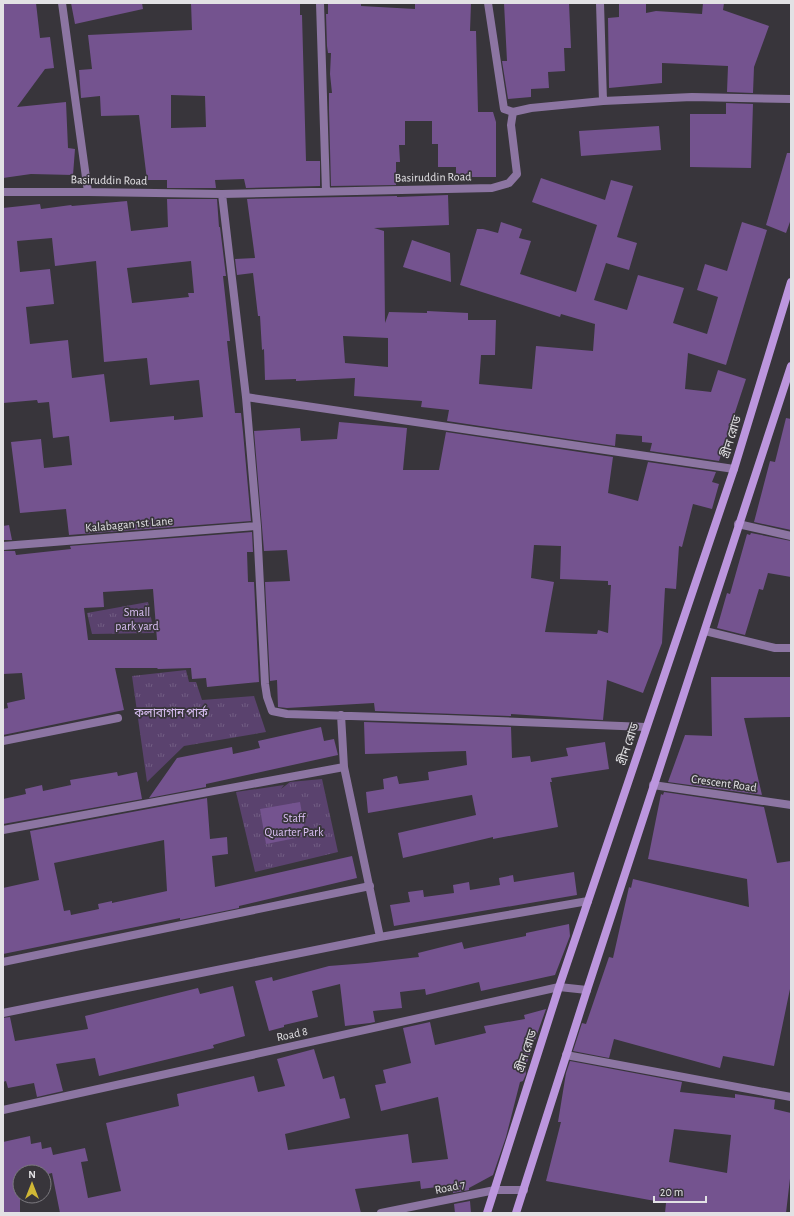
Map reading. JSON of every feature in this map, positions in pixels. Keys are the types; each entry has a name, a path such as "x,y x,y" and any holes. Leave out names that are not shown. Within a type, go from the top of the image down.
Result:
{"main road":[{"name":"গ্রীন রোড","path":"487,1213 559,987 734,470 791,282"},
{"path":"516,1213 653,785 705,631 738,524 791,366"}],"street":[{"path":"62,3 88,192"},
{"path":"320,3 326,191"},
{"path":"488,3 504,109 513,112 530,108 603,101 692,97 791,99"},
{"path":"600,3 603,101"},
{"name":"Basiruddin Road","path":"3,192 222,194 492,188 509,183 517,174 511,125 513,112"},
{"path":"222,194 246,397 257,526 265,684 267,697 272,711 287,714 646,727"},
{"path":"246,397 734,470"},
{"path":"738,524 791,536"},
{"name":"Kalabagan 1st Lane","path":"3,546 257,526"},
{"path":"705,631 775,648 791,648"},
{"path":"341,715 344,767 380,937"},
{"path":"3,741 118,718"},
{"path":"3,830 344,767"},
{"name":"Crescent Road","path":"653,785 791,805"},
{"path":"3,962 370,886"},
{"path":"3,1013 380,937 588,901"},
{"name":"Road 8","path":"3,1110 559,987 587,990"},
{"path":"566,1055 791,1096"},
{"name":"Road 7","path":"381,1213 494,1190 524,1190"}],"green space":[{"name":"Small park yard","path":"148,602 154,633 92,634 87,613"},
{"name":"কলাবাগান পার্ক","path":"186,670 189,682 196,682 202,700 254,696 266,732 184,746 147,782 132,676"},
{"name":"Staff Quarter Park","path":"322,779 338,852 255,872 236,792 284,785 281,789 290,782"}],"building":[{"path":"3,3 36,3 40,38 50,37 54,68 45,69 17,107 66,102 68,148 75,149 73,175 31,174 3,178"},
{"path":"71,3 142,3 143,9 75,24"},
{"path":"191,3 300,3 300,15 302,15 306,161 320,161 320,186 246,188 244,179 215,180 216,188 167,188 167,180 147,180 139,115 101,116 100,96 81,98 79,70 92,69 88,35 192,30","holes":["171,95 205,96 206,127 171,128"]},
{"path":"328,3 361,3 361,6 415,9 415,3 471,3 470,31 476,31 478,112 493,112 496,122 496,177 456,177 456,167 438,167 438,144 432,144 432,121 405,121 405,145 399,145 400,162 396,162 396,185 331,186 329,93 332,93 330,74 331,53 328,53 327,46 326,14 328,14"},
{"path":"504,3 569,3 571,48 564,48 565,71 548,72 549,88 531,89 531,97 508,99 502,61 507,61"},
{"path":"619,3 646,3 646,13 656,11 702,14 703,3 724,3 723,10 769,26 754,67 753,93 727,92 728,66 662,63 662,83 609,88 608,18 619,17"},
{"path":"726,103 753,104 751,168 690,167 690,114 726,114"},
{"path":"659,126 661,150 581,156 579,131"},
{"path":"787,153 791,153 791,219 786,233 766,225"},
{"path":"541,178 605,200 611,180 633,186 617,237 637,243 629,270 606,263 594,300 627,310 638,275 684,288 673,323 707,334 718,297 697,290 705,264 727,271 742,222 767,230 726,365 688,353 685,389 711,392 718,370 746,379 719,461 650,451 652,443 642,442 642,436 616,434 615,446 447,421 449,410 421,407 422,401 354,396 355,378 296,381 296,379 265,380 264,349 262,350 260,316 258,316 253,273 237,275 235,259 255,258 247,199 448,195 449,225 374,228 384,231 385,323 389,312 427,313 427,311 468,313 468,320 496,320 495,355 481,355 479,384 532,389 536,346 593,351 595,324 561,314 560,317 460,285 477,229 498,233 501,222 522,229 519,238 531,241 520,274 576,292 597,225 532,202","holes":["343,336 388,338 388,367 345,363"]},
{"path":"167,199 217,199 219,227 226,276 223,276 230,341 227,341 235,413 241,413 251,521 69,535 66,509 20,513 11,442 41,439 44,468 72,465 69,436 53,438 49,402 38,403 37,400 3,403 3,208 40,204 41,209 71,205 127,201 131,231 168,227","holes":["52,238 55,266 96,261 104,362 147,358 150,385 199,380 203,417 174,420 174,416 110,422 104,374 72,378 68,340 30,344 26,307 54,304 50,269 20,272 17,241","191,261 194,293 188,293 189,297 132,303 127,268"]},
{"path":"412,240 450,253 451,282 403,267"},
{"path":"786,418 791,419 791,530 754,522 770,461 775,462"},
{"path":"339,422 407,428 403,470 439,470 446,432 613,457 608,493 638,501 648,462 716,472 712,482 719,484 712,509 693,504 682,547 679,546 676,589 665,588 662,643 643,693 607,680 603,720 511,714 511,716 375,711 374,703 287,708 278,707 277,680 270,681 265,582 290,581 287,550 264,551 254,431 300,428 301,441 337,439","holes":["534,545 561,546 560,579 608,581 608,585 611,585 608,633 598,630 597,634 545,632 554,582 531,578"]},
{"path":"9,525 12,540 3,540 3,526"},
{"path":"252,532 253,552 247,552 248,582 254,582 259,682 207,687 206,678 192,679 191,668 115,668 124,710 3,735 3,709 8,708 7,703 25,699 22,673 3,674 3,551 15,551 16,555 71,549 70,546","holes":["153,589 157,640 88,640 84,608 104,607 103,592"]},
{"path":"751,533 791,541 791,577 768,573 763,590 759,589 745,635 717,628 727,593 730,594 747,534 750,535"},
{"path":"711,677 791,677 791,717 744,718 762,795 668,782 685,735 712,736"},
{"path":"364,722 511,727 512,758 530,756 531,762 568,756 566,748 605,742 609,769 551,778 552,782 550,782 558,827 493,839 493,837 403,858 398,833 476,815 472,795 368,813 366,792 384,789 383,779 397,776 399,784 429,780 428,772 467,765 466,751 365,754"},
{"path":"321,727 324,741 334,739 338,755 206,784 206,787 149,798 177,758 232,747 233,754 260,748 258,741"},
{"path":"117,772 118,776 137,772 142,799 3,824 3,799 26,794 25,789 42,785 43,791 71,785 70,780"},
{"path":"664,792 764,807 777,863 791,861 791,989 774,1066 723,1056 720,1068 614,1039 609,1058 573,1051 582,1023 586,1024 609,957 613,958 629,887 631,888 633,879 749,907 747,879 648,859 661,794 663,795"},
{"path":"207,798 210,839 227,837 228,854 212,856 215,887 352,856 357,878 239,906 239,908 180,920 180,918 3,954 3,888 39,880 30,831","holes":["164,840 167,891 112,903 112,901 98,904 99,909 71,915 70,910 64,911 54,863"]},
{"path":"300,802 306,836 266,844 260,809"},
{"path":"574,872 577,895 394,926 390,905 410,902 408,892 423,890 424,897 454,893 453,885 469,882 470,890 500,885 499,878 513,875 514,882"},
{"path":"569,924 570,936 555,975 481,991 479,982 426,995 425,989 400,992 402,1008 373,1011 375,1022 370,1023 345,1026 340,984 312,991 318,1017 284,1025 284,1027 269,1031 255,981 272,977 273,981 329,966 419,957 418,953 462,942 464,949 526,936 526,933"},
{"path":"233,986 245,1036 213,1045 214,1048 99,1076 95,1058 56,1064 63,1091 37,1097 34,1083 8,1088 6,1081 3,1082 3,1018 10,1017 15,1041 88,1029 85,1016 198,988 200,994"},
{"path":"546,1009 525,1068 526,1074 523,1081 520,1082 506,1137 493,1175 469,1188 469,1190 453,1193 453,1185 421,1189 420,1181 355,1189 361,1213 60,1213 52,1173 52,1164 12,1164 12,1204 20,1204 20,1213 3,1213 3,1142 30,1136 31,1144 41,1142 42,1149 51,1147 53,1155 85,1148 88,1161 81,1162 88,1198 121,1191 106,1123 179,1106 177,1094 254,1076 258,1092 285,1086 277,1059 314,1049 323,1079 334,1076 340,1099 345,1098 350,1118 285,1134 288,1150 408,1134 412,1163 448,1159 438,1097 381,1111 375,1085 386,1083 383,1070 411,1063 403,1028 430,1022 435,1045 486,1033 484,1026 525,1019 524,1015"},
{"path":"570,1061 682,1082 680,1092 735,1098 735,1094 775,1100 774,1109 791,1113 791,1170 786,1213 665,1213 666,1203 546,1181 561,1122 558,1122 566,1073","holes":["674,1129 731,1135 727,1173 669,1162"]},
{"path":"470,1201 471,1213 455,1213 454,1204"}]}
